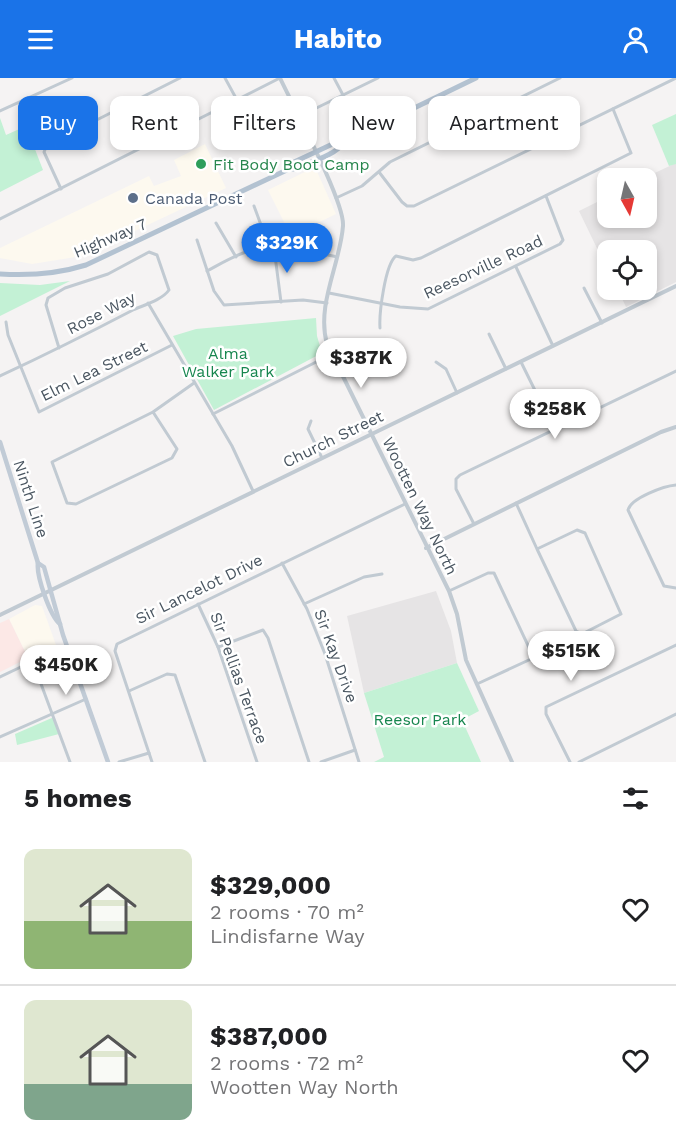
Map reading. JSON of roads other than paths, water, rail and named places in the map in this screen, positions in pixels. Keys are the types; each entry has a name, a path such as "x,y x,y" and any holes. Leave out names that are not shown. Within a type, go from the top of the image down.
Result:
{"main road":[{"name":"Highway 7","path":"0,274 28,276 57,273 86,264 289,169 292,163 317,155 339,141 344,142 476,78"},
{"name":"Ninth Line","path":"0,442 38,563 37,569 54,619 60,624"},
{"name":"Ninth Line","path":"38,563 44,567 60,624 108,762"}],"street":[{"path":"0,111 72,78"},
{"path":"62,189 44,153 46,145 180,78"},
{"path":"225,78 235,96"},
{"path":"245,96 280,78"},
{"name":"Wootten Way North","path":"280,78 288,96"},
{"path":"334,78 343,95"},
{"path":"317,108 378,78"},
{"path":"336,198 362,186 390,162 560,78"},
{"path":"379,172 402,202 407,206 414,206 676,78"},
{"path":"380,328 379,315 391,260 396,256 413,260 421,258 631,153 613,109"},
{"path":"0,219 211,113"},
{"name":"Wootten Way North","path":"314,150 336,198 344,226 324,327 332,354 449,591 457,614 466,660 512,762"},
{"name":"Reesorville Road","path":"329,293 383,304 428,309 560,244 563,240 546,196"},
{"path":"254,206 260,220 263,248"},
{"path":"216,223 236,257"},
{"path":"197,240 214,291 224,305 281,302 327,303"},
{"path":"207,271 236,257 263,248 290,247 338,257"},
{"path":"274,248 281,302"},
{"path":"59,348 46,305 48,298 65,288 108,274 149,252 157,255 169,290 166,295 148,303"},
{"path":"516,267 553,346"},
{"name":"Church Street","path":"0,615 676,286"},
{"path":"584,288 602,323"},
{"name":"Rose Way","path":"0,376 148,303 213,414 254,491"},
{"path":"6,322 8,335 20,366"},
{"path":"489,334 506,369"},
{"name":"Elm Lea Street","path":"20,366 39,412 172,345"},
{"path":"213,414 332,354"},
{"path":"436,362 446,369 457,393"},
{"path":"521,362 554,429"},
{"path":"474,524 456,489 456,479 676,371"},
{"path":"153,412 177,449 172,458 76,504 67,503 52,462 153,412 194,383"},
{"path":"311,421 308,429 322,458"},
{"path":"426,548 661,432 676,427"},
{"path":"676,485 669,485 631,504 628,510 664,586 676,588"},
{"path":"516,503 537,549 576,631 582,634 621,614 582,530 577,530 537,549"},
{"name":"Sir Lancelot Drive","path":"152,762 115,651 117,644 405,504"},
{"name":"Sir Kay Drive","path":"282,563 304,604 325,654 359,762"},
{"path":"304,604 364,577 382,573"},
{"path":"449,591 488,573 494,573 532,654 531,659 476,685"},
{"name":"Sir Pellias Terrace","path":"198,604 218,647 257,762"},
{"path":"218,647 263,630 268,638 309,762"},
{"path":"570,762 546,714 546,707 676,645"},
{"path":"0,677 25,665 34,665 70,762"},
{"path":"129,691 167,674 175,675 205,762"},
{"path":"0,737 86,699"},
{"path":"579,762 676,714"},
{"path":"321,762 355,750"},
{"path":"119,762 149,753"}],"place":[{"name":"Fit Body Boot Camp","path":"201,164"},
{"name":"Canada Post","path":"133,198"}],"park label":[{"name":"Alma Walker Park","path":"228,362"},
{"name":"Reesor Park","path":"420,719"}]}
